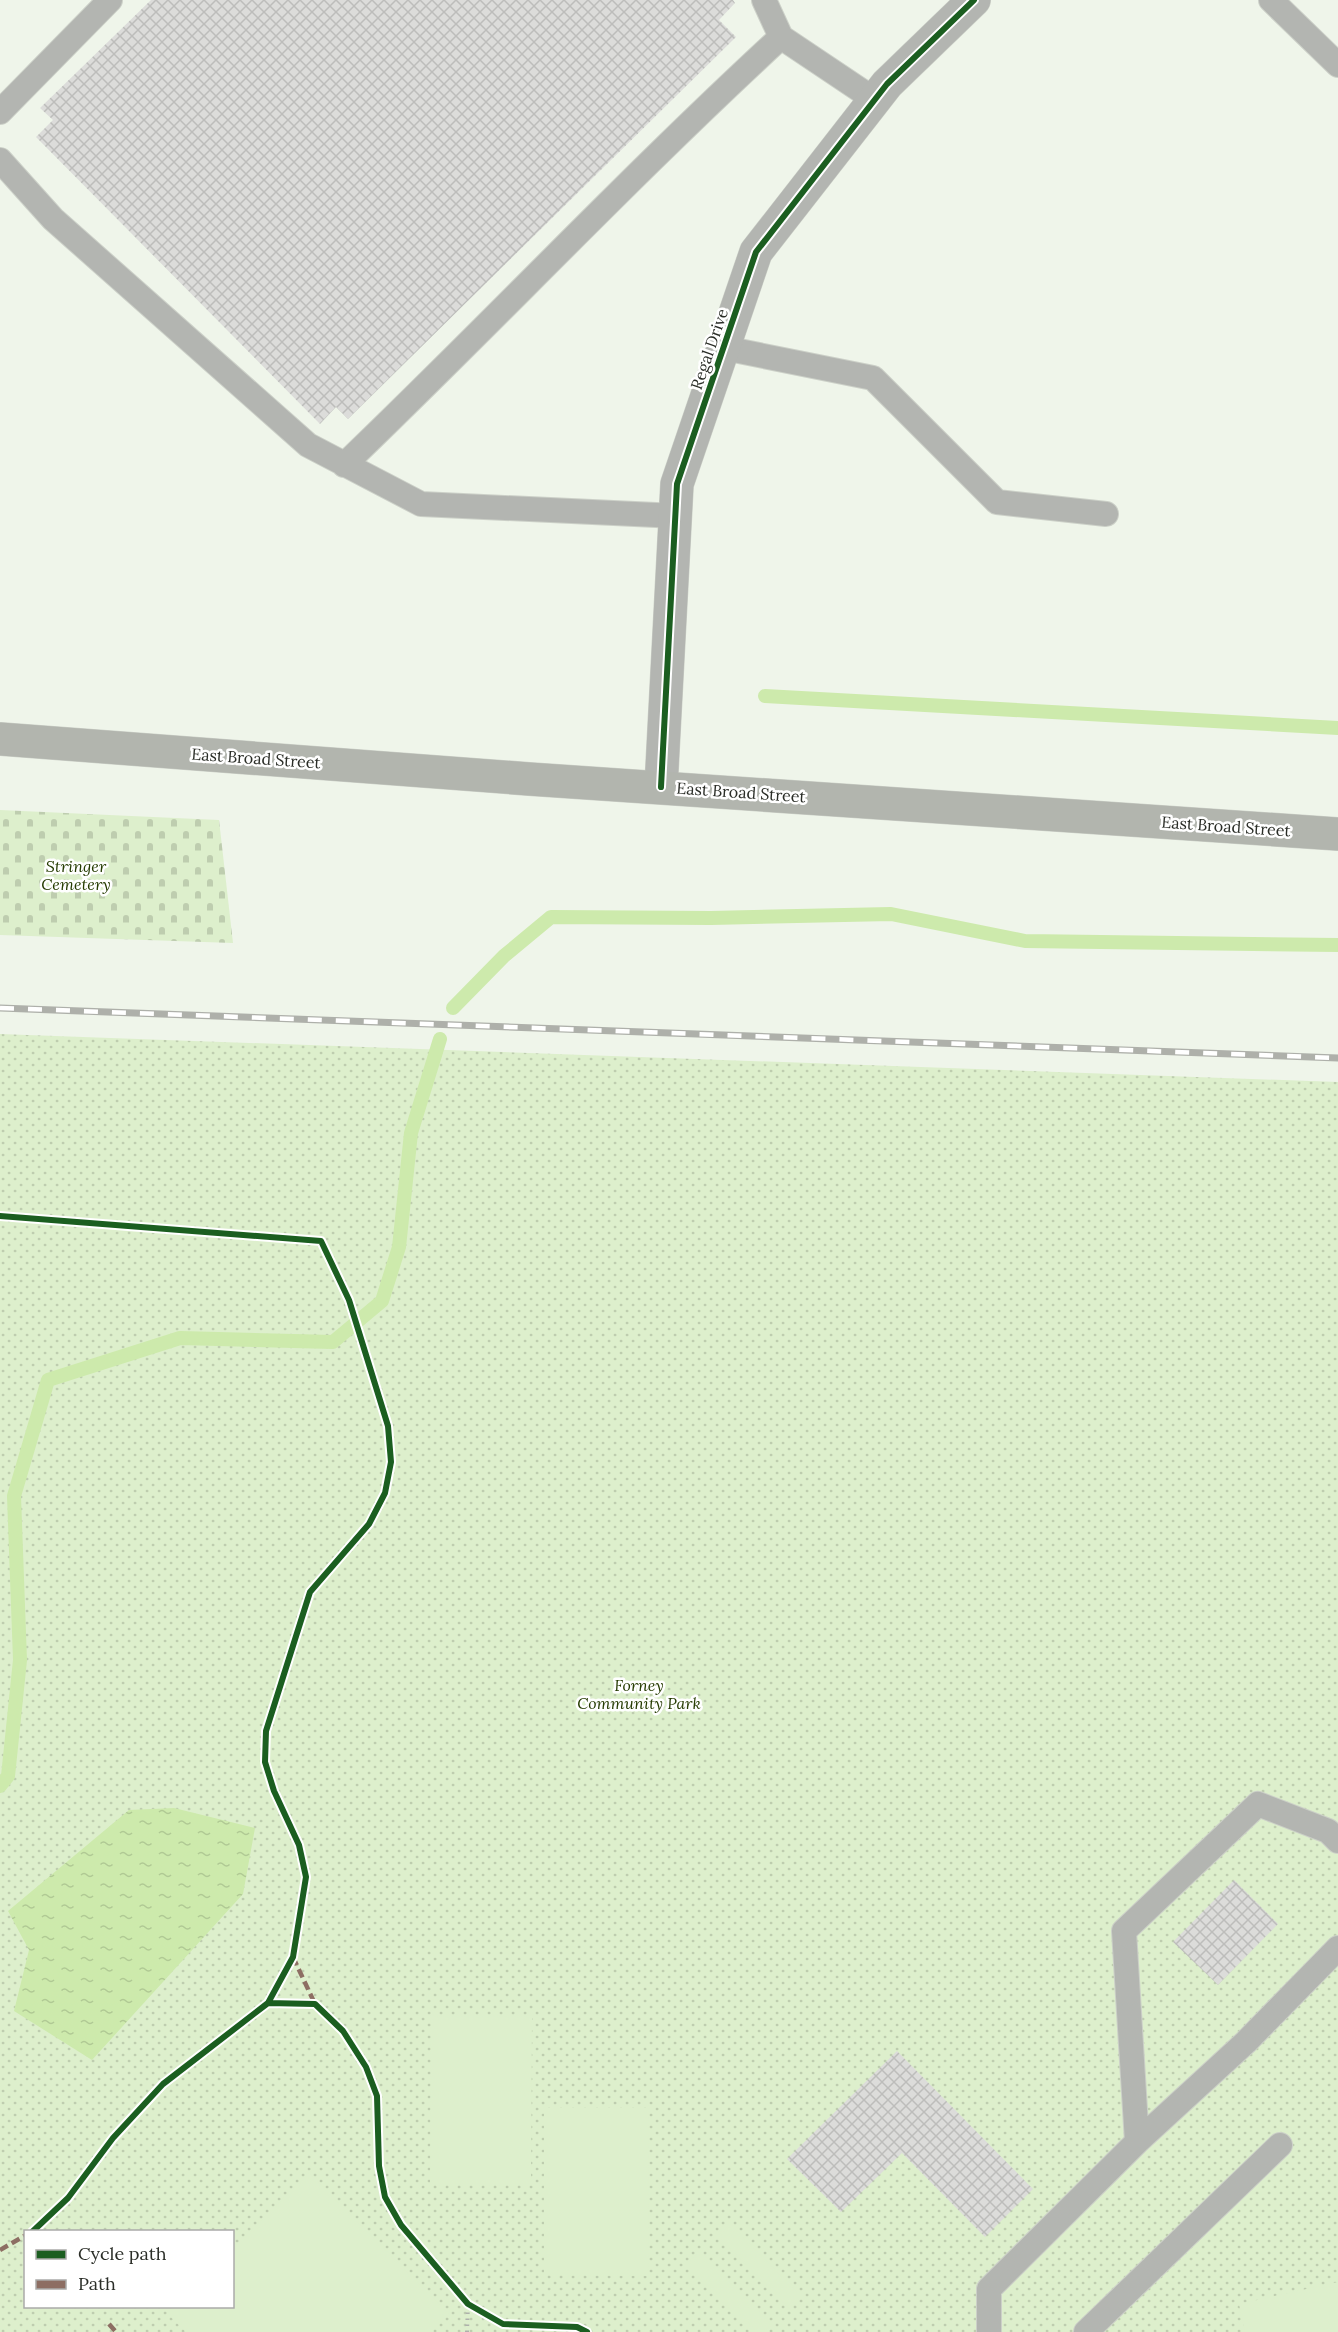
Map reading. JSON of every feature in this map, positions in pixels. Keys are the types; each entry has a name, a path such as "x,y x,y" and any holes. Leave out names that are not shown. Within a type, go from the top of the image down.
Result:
{"main road":[{"name":"East Broad Street","path":"0,739 1338,834"}],"street":[{"name":"Regal Drive","path":"661,787 677,484 756,252 887,84 974,0"}],"lane":[{"path":"0,112 110,0"},
{"path":"764,0 782,38 875,100"},
{"path":"1271,0 1338,65"},
{"path":"344,465 468,346 726,88 782,38"},
{"path":"0,160 53,219 308,446 344,465 420,504 677,516"},
{"path":"724,348 873,378 997,502 1106,514"},
{"path":"1137,2142 1124,1931 1258,1804 1328,1831 1338,1842"},
{"path":"988,2332 989,2289 1137,2142 1246,2042 1338,1948"},
{"path":"1086,2332 1280,2145"}],"path":[{"path":"467,2332 468,2304"}],"green space":[{"name":"Stringer Cemetery","path":"0,810 219,820 233,943 0,935"},
{"name":"Forney Community Park","path":"0,1034 1338,1082 1338,2332 0,2332"},
{"path":"431,2016 532,2017 531,2183 430,2183"},
{"path":"544,2108 649,2108 648,2276 544,2275"},
{"path":"309,2173 449,2314 431,2332 186,2332 167,2313 172,2308 234,2308 234,2247"},
{"path":"730,2224 801,2296 789,2308 718,2236"},
{"path":"700,2251 772,2324 765,2332 756,2332 687,2263"},
{"path":"1338,2282 1338,2332 1245,2332 1239,2304"}],"water":[{"path":"174,1808 255,1828 243,1894 92,2060 14,2011 29,1950 8,1911 129,1810"}],"building":[{"path":"151,0 733,0 735,3 719,20 736,37 348,419 336,407 320,424 36,137 53,120 40,108"},
{"path":"1234,1880 1278,1924 1218,1985 1173,1942"},
{"path":"897,2051 1033,2189 985,2237 902,2153 841,2212 787,2159"}],"waterway":[{"path":"765,696 1338,728"},
{"path":"453,1008 504,956 551,917 711,918 891,914 1025,941 1338,945"},
{"path":"0,1786 8,1776 20,1660 14,1496 48,1380 180,1338 333,1342 382,1301 399,1247 411,1133 440,1039"}],"railway":[{"path":"0,1008 1338,1058"}],"marked path":[{"path":"293,1957 315,2004"},
{"path":"0,2250 24,2236"},
{"path":"109,2324 116,2332"}],"cycle path":[{"path":"661,787 677,484 756,252 887,84 974,0"},
{"path":"0,1216 321,1241 349,1300 388,1426 391,1462 385,1493 369,1524 310,1592 266,1731 265,1762 274,1791 299,1845 306,1877 293,1957 268,2003 163,2084 113,2138 68,2198 34,2230"},
{"path":"268,2003 315,2004 343,2031 366,2067 377,2096 379,2166 385,2197 401,2225 468,2304 503,2324 577,2327 587,2332"}]}
